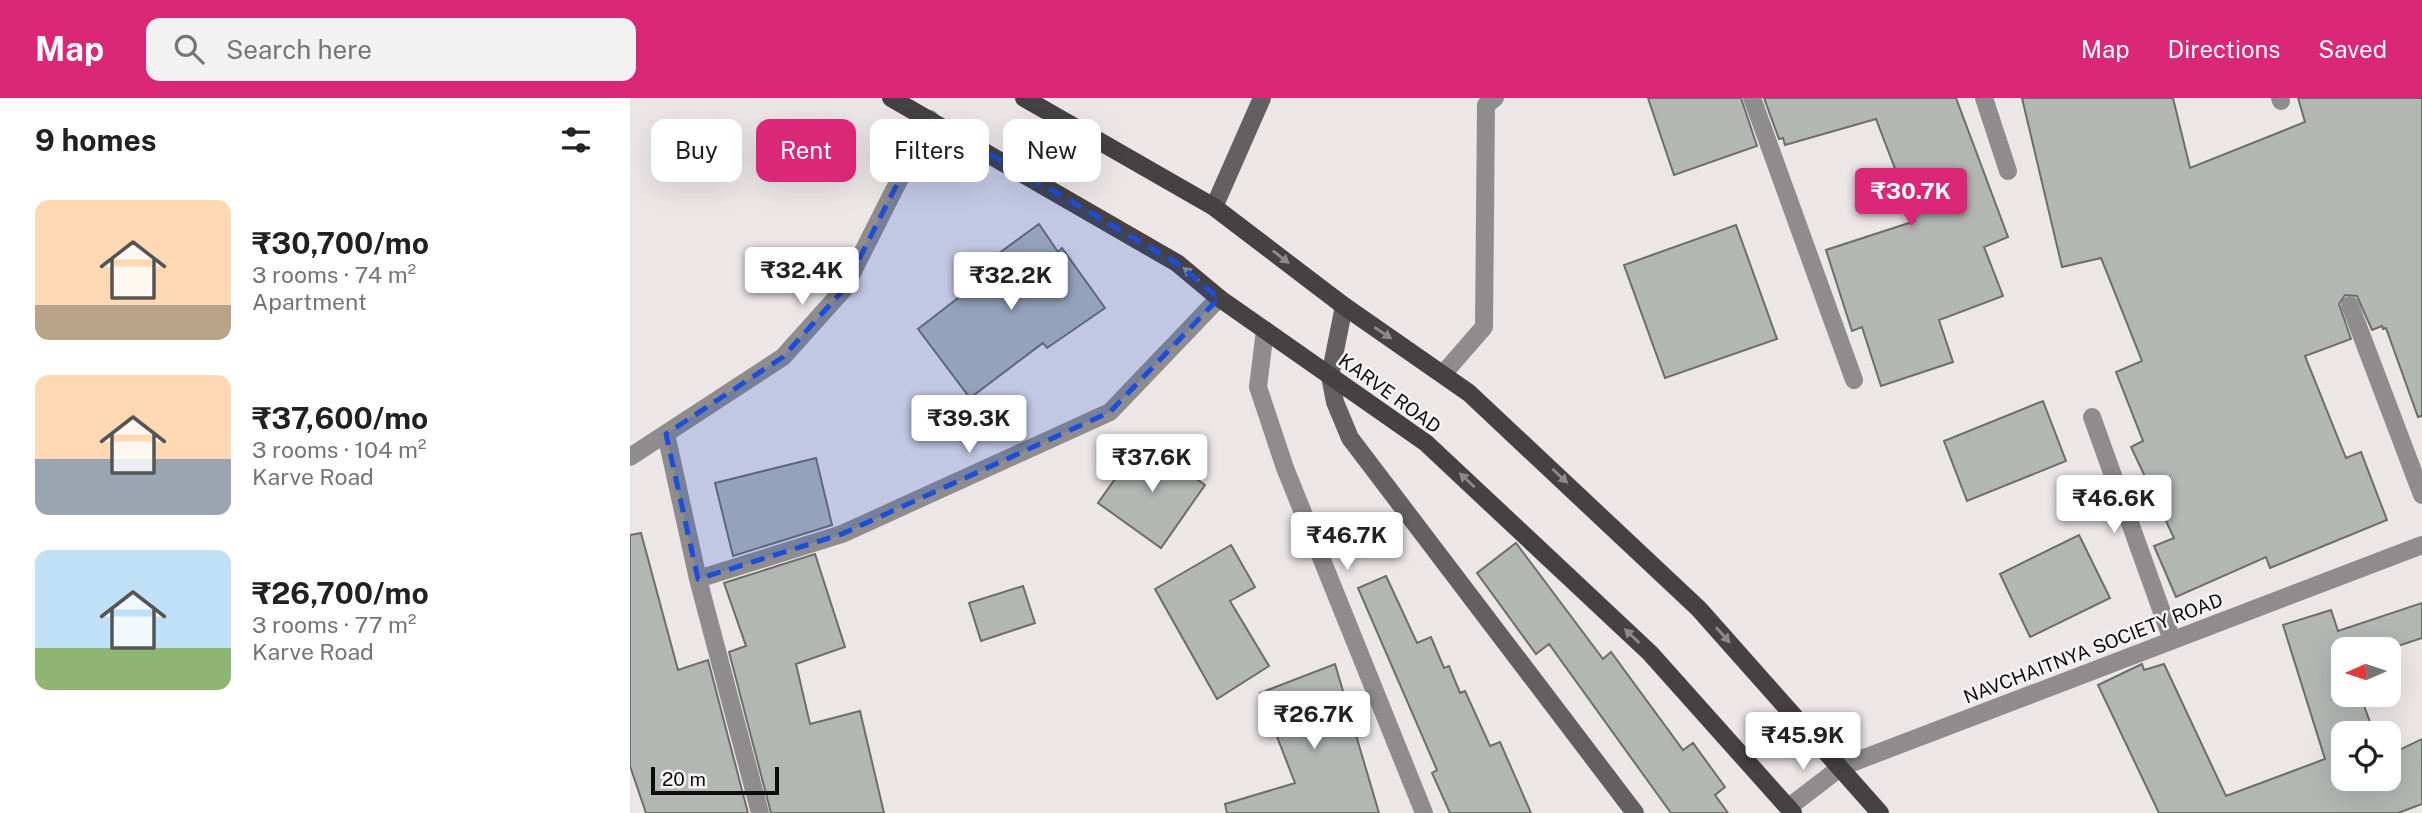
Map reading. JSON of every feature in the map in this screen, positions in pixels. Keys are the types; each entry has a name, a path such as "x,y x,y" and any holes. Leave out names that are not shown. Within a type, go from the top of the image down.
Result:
{"main road":[{"name":"KARVE ROAD","path":"891,98 930,119"},
{"path":"1024,98 1214,207 1344,306 1469,393 1699,609 1880,813"},
{"name":"KARVE ROAD","path":"989,153 1177,263 1219,298 1426,443 1650,653 1791,810"}],"street":[{"path":"1214,207 1262,98"},
{"path":"1443,374 1484,327 1486,105 1495,98"},
{"path":"1752,98 1854,380"},
{"path":"1984,98 2008,171"},
{"path":"630,457 783,357 844,289 898,182"},
{"path":"698,579 842,534 1110,412 1219,298"},
{"path":"2350,305 2422,495"},
{"path":"1344,306 1330,376 1335,402 1350,439 1635,813"},
{"path":"1265,330 1258,387 1281,457 1424,813"},
{"path":"2092,417 2172,640"},
{"path":"666,434 698,579 760,813"},
{"name":"NAVCHAITNYA SOCIETY ROAD","path":"1791,810 1841,767 2422,545"}],"highlighted area":[{"path":"930,119 1177,263 1219,298 1110,412 842,534 698,579 666,434 783,357 844,289"}],"building":[{"path":"1648,98 1741,98 1757,146 1674,175"},
{"path":"1764,98 1956,98 2008,237 1984,247 2003,296 1939,320 1953,362 1881,386 1862,327 1852,331 1826,250 1915,221 1876,119 1785,145 1783,138 1779,139"},
{"path":"2022,98 2173,98 2190,168 2305,122 2298,98 2422,98 2422,416 2418,417 2386,328 2383,329 2382,326 2372,330 2357,296 2345,295 2339,304 2351,339 2305,356 2346,458 2361,452 2387,520 2270,568 2266,557 2176,597 2154,546 2174,538 2131,447 2143,441 2116,372 2142,361 2101,258 2062,267"},
{"path":"1039,224 1058,252 1062,248 1105,308 1047,348 1043,343 970,398 918,329 993,271 987,262"},
{"path":"1736,225 1777,339 1665,378 1624,265"},
{"path":"2043,401 2066,461 1967,501 1944,441"},
{"path":"1142,441 1205,485 1161,548 1098,503"},
{"path":"816,458 832,525 733,556 715,483"},
{"path":"641,533 678,670 708,660 748,813 646,813 630,766 630,535"},
{"path":"2079,535 2110,598 2030,637 2000,574"},
{"path":"1516,543 1603,659 1611,652 1683,750 1693,743 1725,787 1715,795 1728,813 1671,813 1549,644 1536,654 1477,573"},
{"path":"1231,545 1255,587 1230,601 1269,666 1217,699 1155,589"},
{"path":"815,554 845,647 796,664 810,724 860,711 884,813 771,813 729,652 746,646 724,583"},
{"path":"1386,576 1417,643 1431,637 1444,668 1449,666 1460,693 1465,691 1490,746 1500,742 1531,813 1450,813 1432,773 1437,770 1358,588"},
{"path":"1023,586 1035,623 981,641 969,603"},
{"path":"2422,603 2422,638 2401,645 2401,637 2331,637 2331,707 2364,707 2370,721 2331,721 2331,791 2401,791 2401,749 2422,739 2422,804 2398,813 2159,813 2098,685 2142,664 2144,670 2164,664 2226,796 2325,759 2283,625 2331,610 2338,631"},
{"path":"1335,664 1379,813 1227,813 1225,804 1295,783 1260,693"}]}
